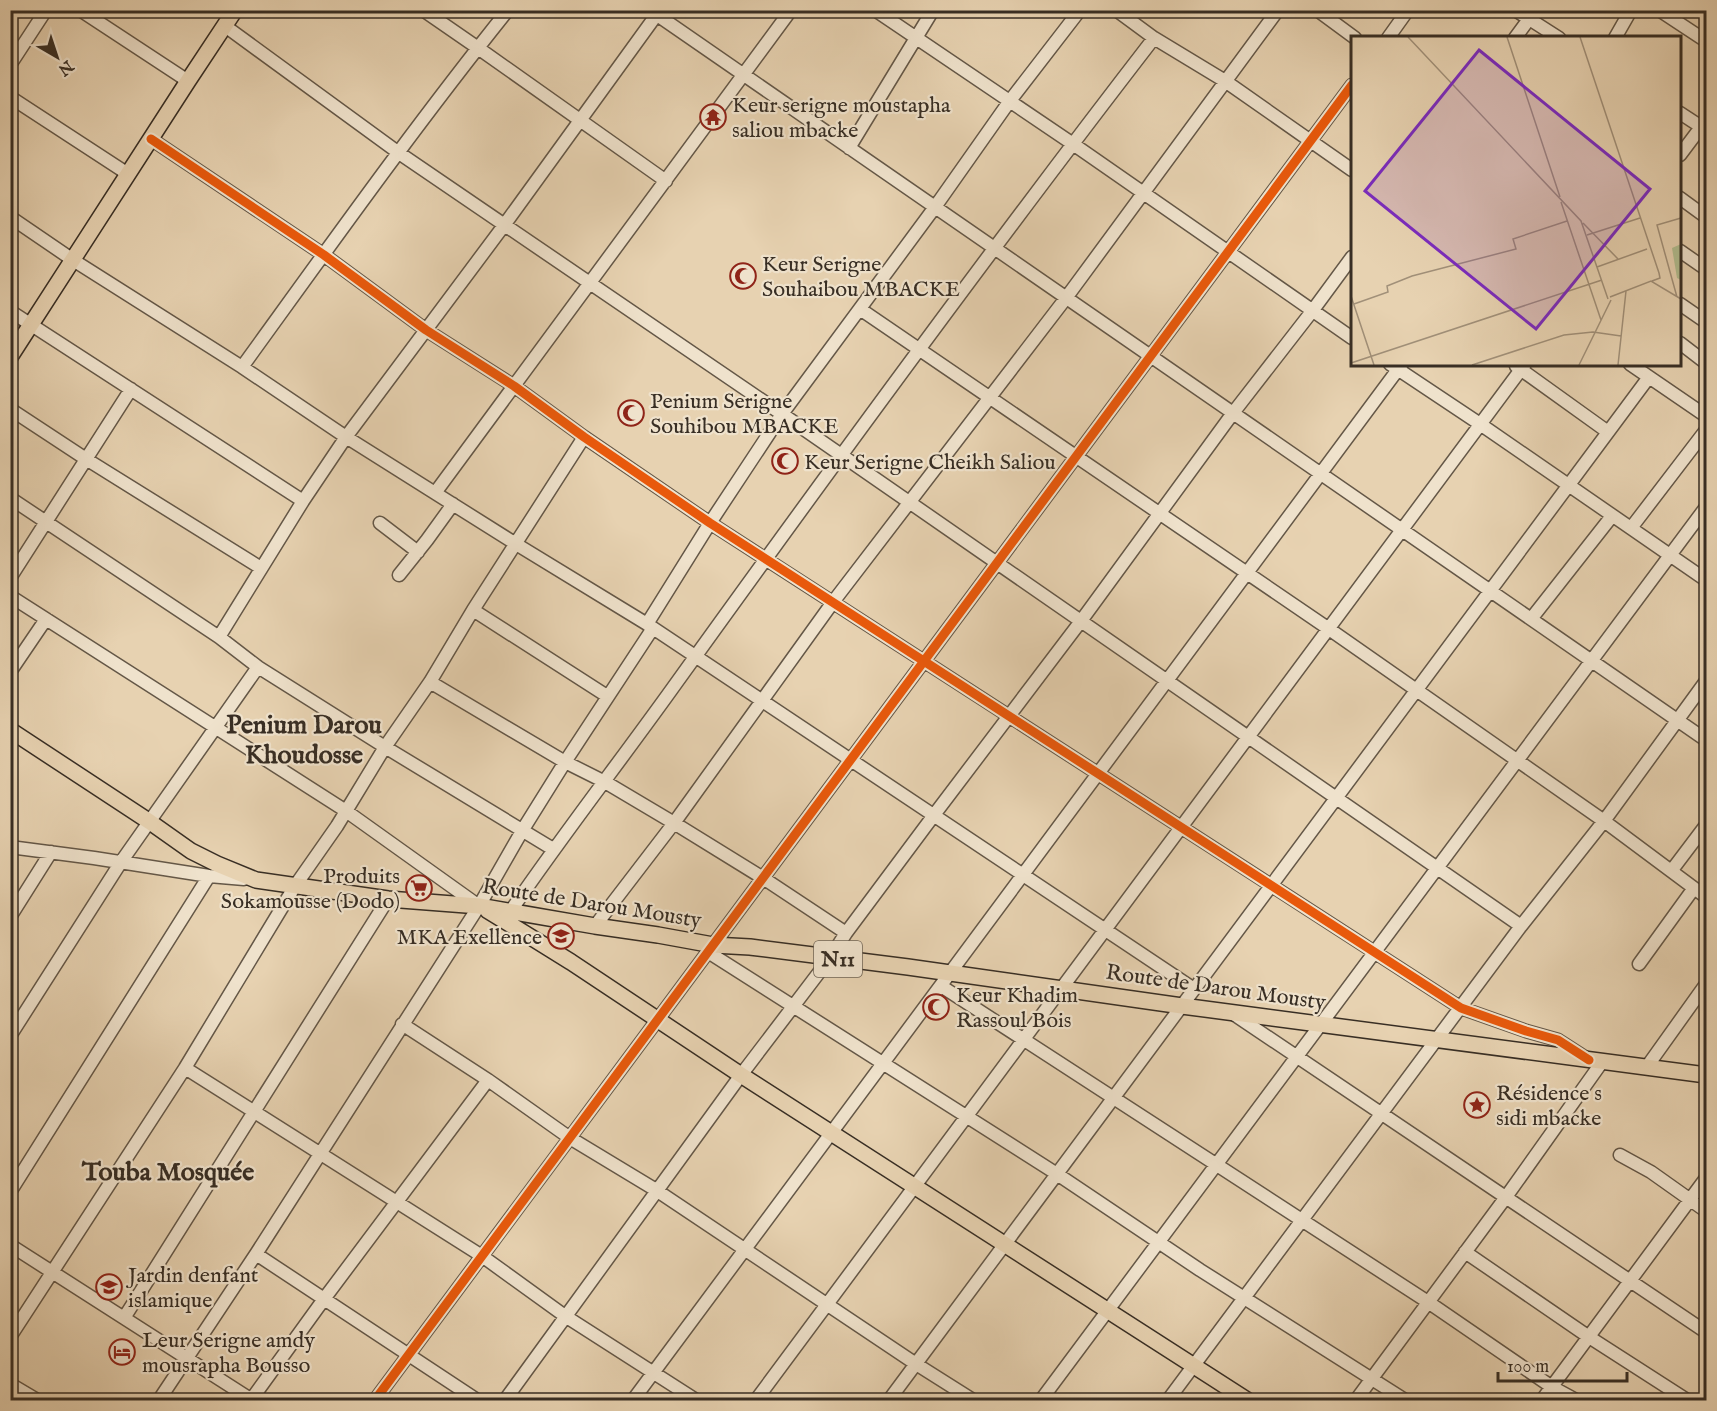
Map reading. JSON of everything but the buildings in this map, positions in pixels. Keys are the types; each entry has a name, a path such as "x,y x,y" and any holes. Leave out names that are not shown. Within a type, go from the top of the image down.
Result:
{"main road":[{"path":"10,357 229,16"},
{"name":"Route de Darou Mousty","path":"10,730 191,851 256,880 388,899 479,906 658,935 710,949 750,947 908,967 945,980 1062,988 1707,1075"},
{"path":"479,906 571,962 741,1075 1247,1401"}],"street":[{"path":"10,65 46,10"},
{"path":"80,10 188,81"},
{"path":"423,10 666,181"},
{"path":"242,367 399,153 508,10"},
{"path":"435,493 791,10"},
{"path":"875,10 1351,337"},
{"path":"849,148 933,10"},
{"path":"159,1401 479,906 522,831 650,626 710,523 782,414 1080,10"},
{"path":"1116,10 1154,38 1224,81 1351,169"},
{"path":"595,926 674,823 833,602 1066,298 1278,10"},
{"path":"1317,10 1352,36"},
{"path":"1389,36 1408,10"},
{"path":"1616,36 1631,10"},
{"path":"1659,10 1707,41"},
{"path":"219,637 303,501 346,437 505,224 656,12 849,148 1707,740"},
{"path":"1515,36 1521,13 1556,36"},
{"path":"229,16 399,153 591,282 1521,926"},
{"path":"510,912 553,849 605,782 766,558 1154,38"},
{"path":"375,1401 1351,88"},
{"path":"10,97 128,174"},
{"path":"1681,114 1704,128 1681,154"},
{"path":"151,139 324,255 426,330 514,386 710,523 1461,1008 1558,1040 1596,1061 1506,1197 1356,1401"},
{"path":"1681,199 1707,217"},
{"path":"10,217 346,437 650,626 1194,989"},
{"path":"1681,252 1707,269"},
{"path":"505,1401 656,1190 830,958 846,933 1082,621 1233,413 1351,260"},
{"path":"1681,305 1707,322"},
{"path":"860,309 1329,629 1604,821 1707,897"},
{"path":"10,311 303,501"},
{"path":"1681,345 1707,363"},
{"path":"633,1401 1321,474 1397,366 1707,580"},
{"path":"756,1401 1329,629 1520,366 1608,432"},
{"path":"1633,366 1707,416"},
{"path":"889,1401 1649,377"},
{"path":"10,578 131,389"},
{"path":"10,410 261,568"},
{"path":"1631,528 1707,430"},
{"path":"10,1337 185,1068 295,886 430,682 473,610 584,437"},
{"path":"10,498 219,637 258,667 553,849"},
{"path":"399,575 453,504"},
{"path":"1041,1401 1707,507"},
{"path":"1531,619 1612,516"},
{"path":"380,523 418,552"},
{"path":"10,596 346,811 479,906"},
{"path":"473,610 607,696"},
{"path":"10,672 46,619"},
{"path":"10,1036 121,862 258,667"},
{"path":"1168,1401 1521,926 1604,821 1707,681"},
{"path":"430,682 674,823 846,933"},
{"path":"1672,870 1707,825"},
{"path":"10,847 209,876 256,880"},
{"path":"10,916 51,852"},
{"path":"10,1192 209,876"},
{"path":"1639,964 1694,888"},
{"path":"124,1318 388,899"},
{"path":"710,949 792,1007 1057,1174 1405,1401"},
{"path":"945,980 1023,1040 1428,1302 1576,1401"},
{"path":"1646,1068 1707,984"},
{"path":"1231,1012 1707,1332"},
{"path":"402,1024 488,1080 570,1138 656,1190 973,1401"},
{"path":"185,1068 482,1256 565,1316 696,1401"},
{"path":"10,1245 252,1400 324,1299 488,1080"},
{"path":"1620,1155 1651,1172 1707,1211"},
{"path":"1542,1401 1707,1178"},
{"path":"1465,1252 1687,1401"},
{"path":"256,1254 477,1401"},
{"path":"10,1384 37,1401"}],"cycle path":[{"path":"375,1400 1351,86"},
{"path":"151,139 324,255 426,330 514,386 710,523 1461,1008 1558,1040 1589,1060"}],"place":[{"name":"Keur serigne moustapha saliou mbacke","path":"713,117"},
{"name":"Keur Serigne Souhaibou MBACKE","path":"743,276"},
{"name":"Penium Serigne Souhibou MBACKE","path":"631,413"},
{"name":"Keur Serigne Cheikh Saliou","path":"785,461"},
{"name":"Produits Sokamousse (Dodo)","path":"419,888"},
{"name":"MKA Exellence","path":"561,936"},
{"name":"Keur Khadim Rassoul Bois","path":"936,1007"},
{"name":"Résidence s sidi mbacke","path":"1477,1105"},
{"name":"Jardin denfant islamique","path":"109,1287"},
{"name":"Leur Serigne amdy mousrapha Bousso","path":"122,1352"}],"district":[{"name":"Penium Darou Khoudosse","path":"304,739"},
{"name":"Touba Mosquée","path":"168,1171"}]}
